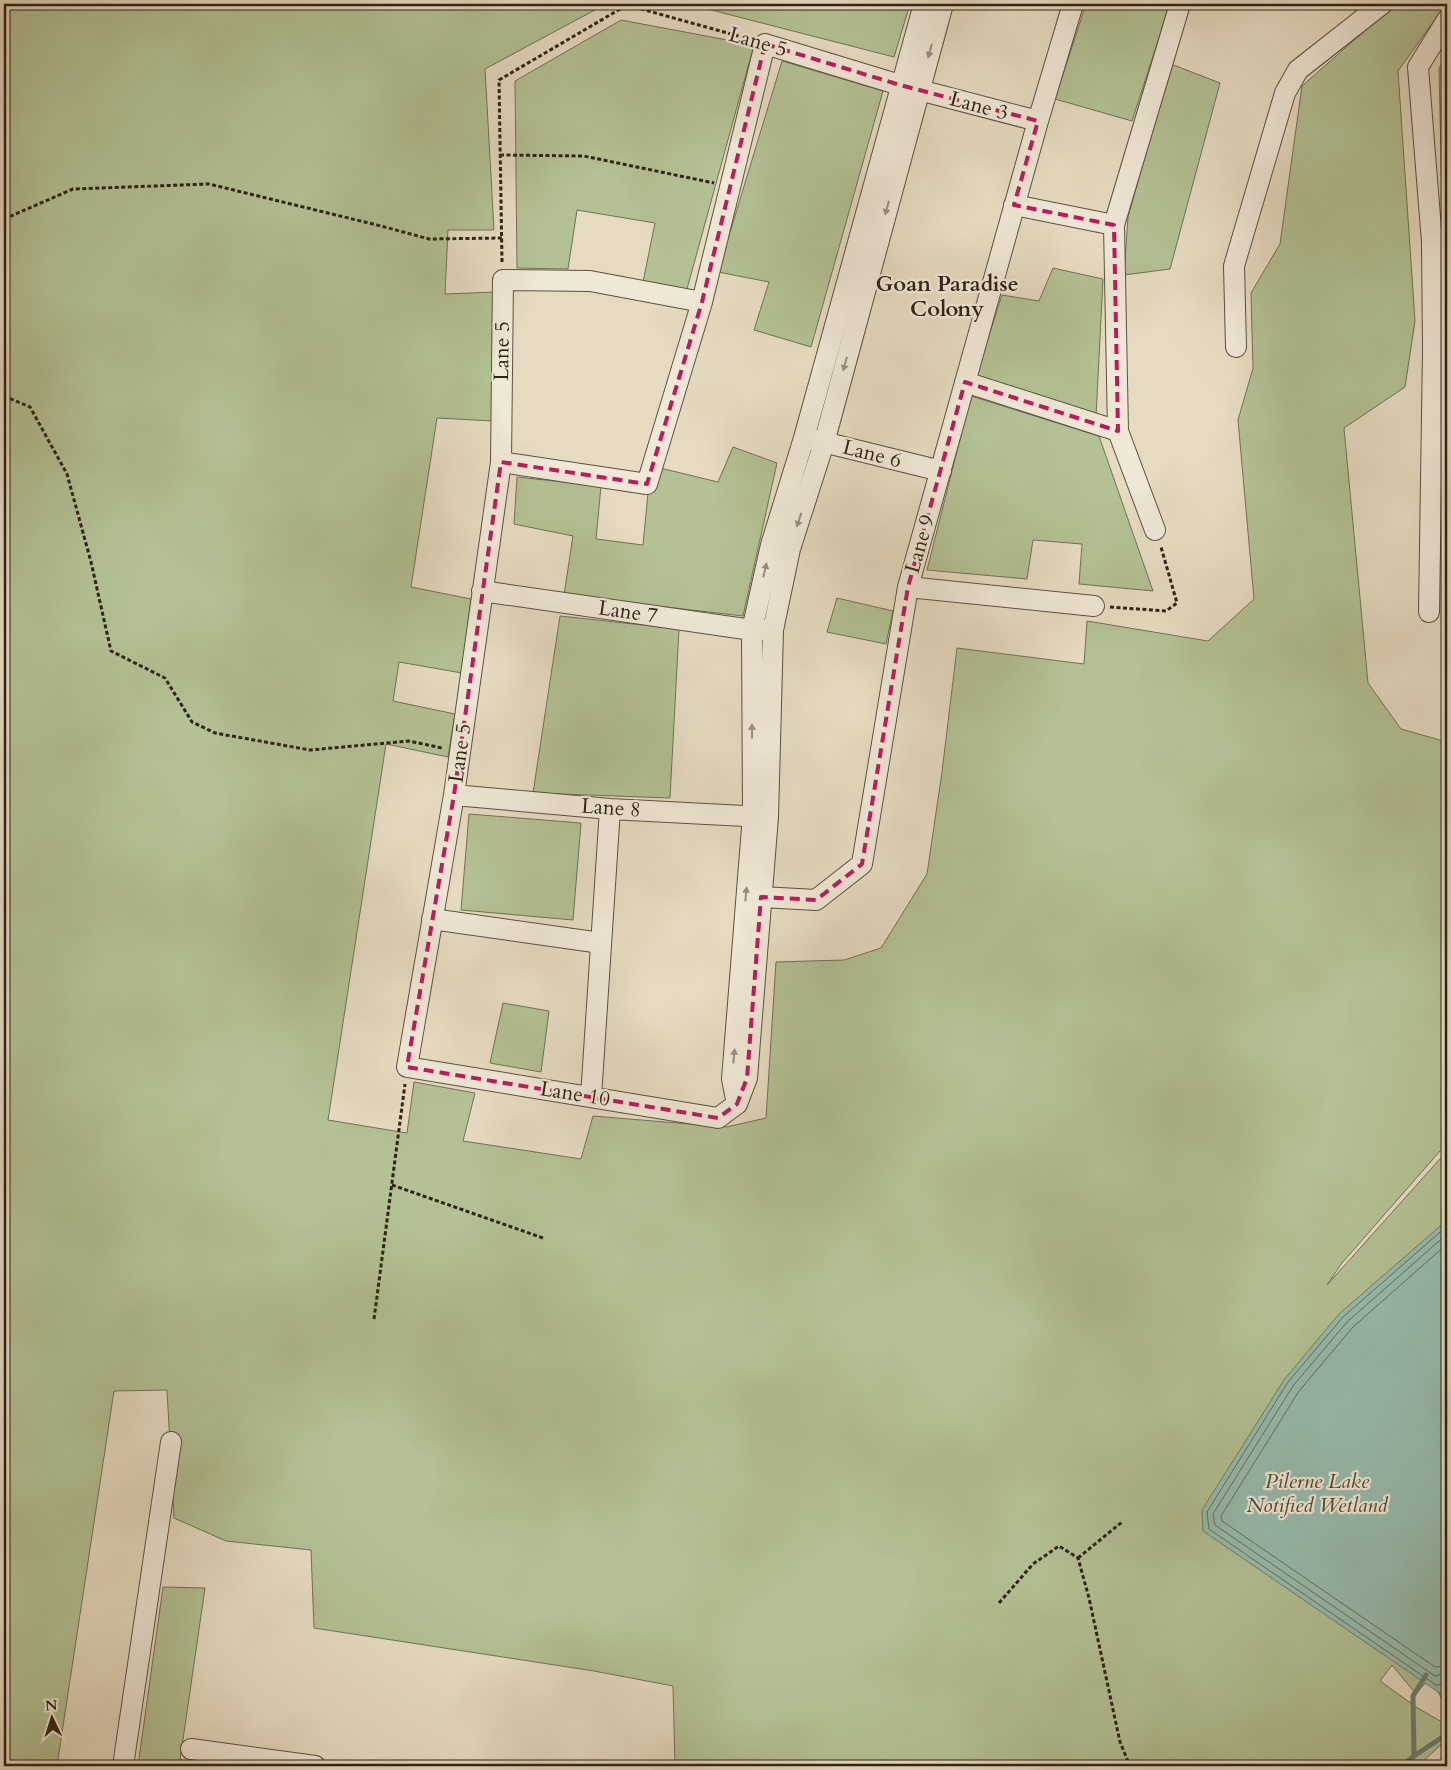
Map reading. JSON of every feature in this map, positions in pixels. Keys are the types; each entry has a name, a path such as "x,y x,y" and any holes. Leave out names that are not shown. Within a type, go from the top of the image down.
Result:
{"street":[{"path":"737,1104 747,1078 761,897 760,816 752,630 771,545 804,438 924,4"},
{"path":"737,1104 732,1079 760,816 773,630 790,549 824,442 943,4"},
{"name":"Lane 9","path":"761,897 816,900 862,864 908,588 1072,4"},
{"path":"1155,530 1118,431 1114,225 1180,4"},
{"path":"1236,347 1234,266 1286,93 1298,70 1382,4"},
{"path":"1429,612 1440,353 1440,236 1418,67 1447,20"},
{"path":"501,462 647,484 702,302 765,44"},
{"name":"Lane 5","path":"765,44 900,86 919,90"},
{"name":"Lane 3","path":"919,90 1038,121"},
{"path":"1014,206 1114,225"},
{"path":"503,280 590,281 702,302"},
{"name":"Lane 5","path":"407,1067 454,795 501,462 503,280"},
{"path":"965,382 1118,431"},
{"name":"Lane 6","path":"804,438 941,472"},
{"path":"908,588 1094,606"},
{"name":"Lane 7","path":"482,591 752,630 773,630"},
{"name":"Lane 8","path":"454,795 610,809 760,816"},
{"path":"590,1097 610,809"},
{"path":"432,919 600,943"},
{"name":"Lane 10","path":"407,1067 718,1118 737,1104"},
{"path":"123,1766 172,1442"},
{"path":"191,1749 274,1764 315,1766"}],"path":[{"name":"Lane 5","path":"503,280 499,80 627,5 765,44"},
{"path":"500,154 584,156 729,186"},
{"path":"4,219 73,189 209,184 429,239 502,238"},
{"path":"4,396 30,407 67,474 91,562 111,651 165,678 192,722 214,733 310,750 409,741 460,752"},
{"path":"1094,606 1166,612 1177,603 1155,530"},
{"path":"374,1318 407,1067"},
{"path":"392,1185 542,1238"},
{"path":"1078,1558 1122,1522"},
{"path":"999,1603 1033,1564 1059,1546 1078,1558 1089,1598 1120,1742 1130,1766"}],"highlighted area":[{"path":"765,44 900,85 1038,121 1014,205 1114,225 1118,431 965,382 908,587 862,864 816,900 761,897 747,1078 737,1104 718,1118 407,1067 454,795 501,462 647,484 702,302"}],"green space":[{"path":"4,4 606,4 485,69 494,230 448,230 445,294 495,292 493,421 437,418 411,587 471,599 462,673 399,662 393,701 455,714 448,757 386,744 328,1120 407,1133 414,1082 475,1093 463,1141 581,1159 593,1116 726,1127 766,1118 776,962 844,960 881,948 927,874 957,648 1084,664 1087,621 1208,641 1254,599 1238,420 1253,368 1251,293 1280,244 1302,86 1395,4 1446,4 1398,71 1415,321 1405,387 1344,428 1368,683 1401,729 1447,742 1447,1143 1342,1263 1327,1285 1447,1151 1447,1697 1442,1699 1430,1677 1416,1694 1392,1665 1380,1681 1416,1707 1447,1725 1447,1739 1418,1766 675,1766 673,1686 594,1671 314,1628 311,1550 226,1541 174,1518 167,1390 114,1391 58,1759 60,1766 4,1766"},
{"path":"688,4 910,4 894,57"},
{"path":"1086,4 1170,4 1132,121 1055,99"},
{"path":"621,20 754,45 687,289 643,282 655,223 577,210 568,269 517,268 515,81"},
{"path":"1447,57 1447,200 1442,202 1439,68"},
{"path":"782,61 883,91 811,347 754,330 769,282 718,272"},
{"path":"1171,64 1220,83 1170,269 1124,275 1128,217"},
{"path":"1053,268 1103,279 1096,416 975,379 1002,295 1039,301"},
{"path":"971,396 1099,436 1153,591 1079,584 1082,544 1033,540 1027,579 927,570"},
{"path":"733,447 777,463 743,616 564,595 573,536 514,524 517,477 601,486 596,539 643,545 648,493 660,468 718,482"},
{"path":"837,598 893,611 886,644 827,632"},
{"path":"560,616 679,629 670,798 533,793"},
{"path":"469,814 581,823 573,920 461,910"},
{"path":"503,1003 549,1011 541,1072 490,1063"},
{"path":"163,1587 205,1588 180,1760 227,1766 138,1766"}],"water":[{"name":"Pilerne Lake Notified Wetland","path":"1446,1221 1447,1680 1441,1694 1203,1531 1202,1510 1284,1380 1339,1314"}],"waterway":[{"path":"1414,1756 1413,1696 1426,1675"},
{"path":"1402,1766 1447,1734"}],"district":[{"name":"Goan Paradise Colony","path":"947,296"}]}
